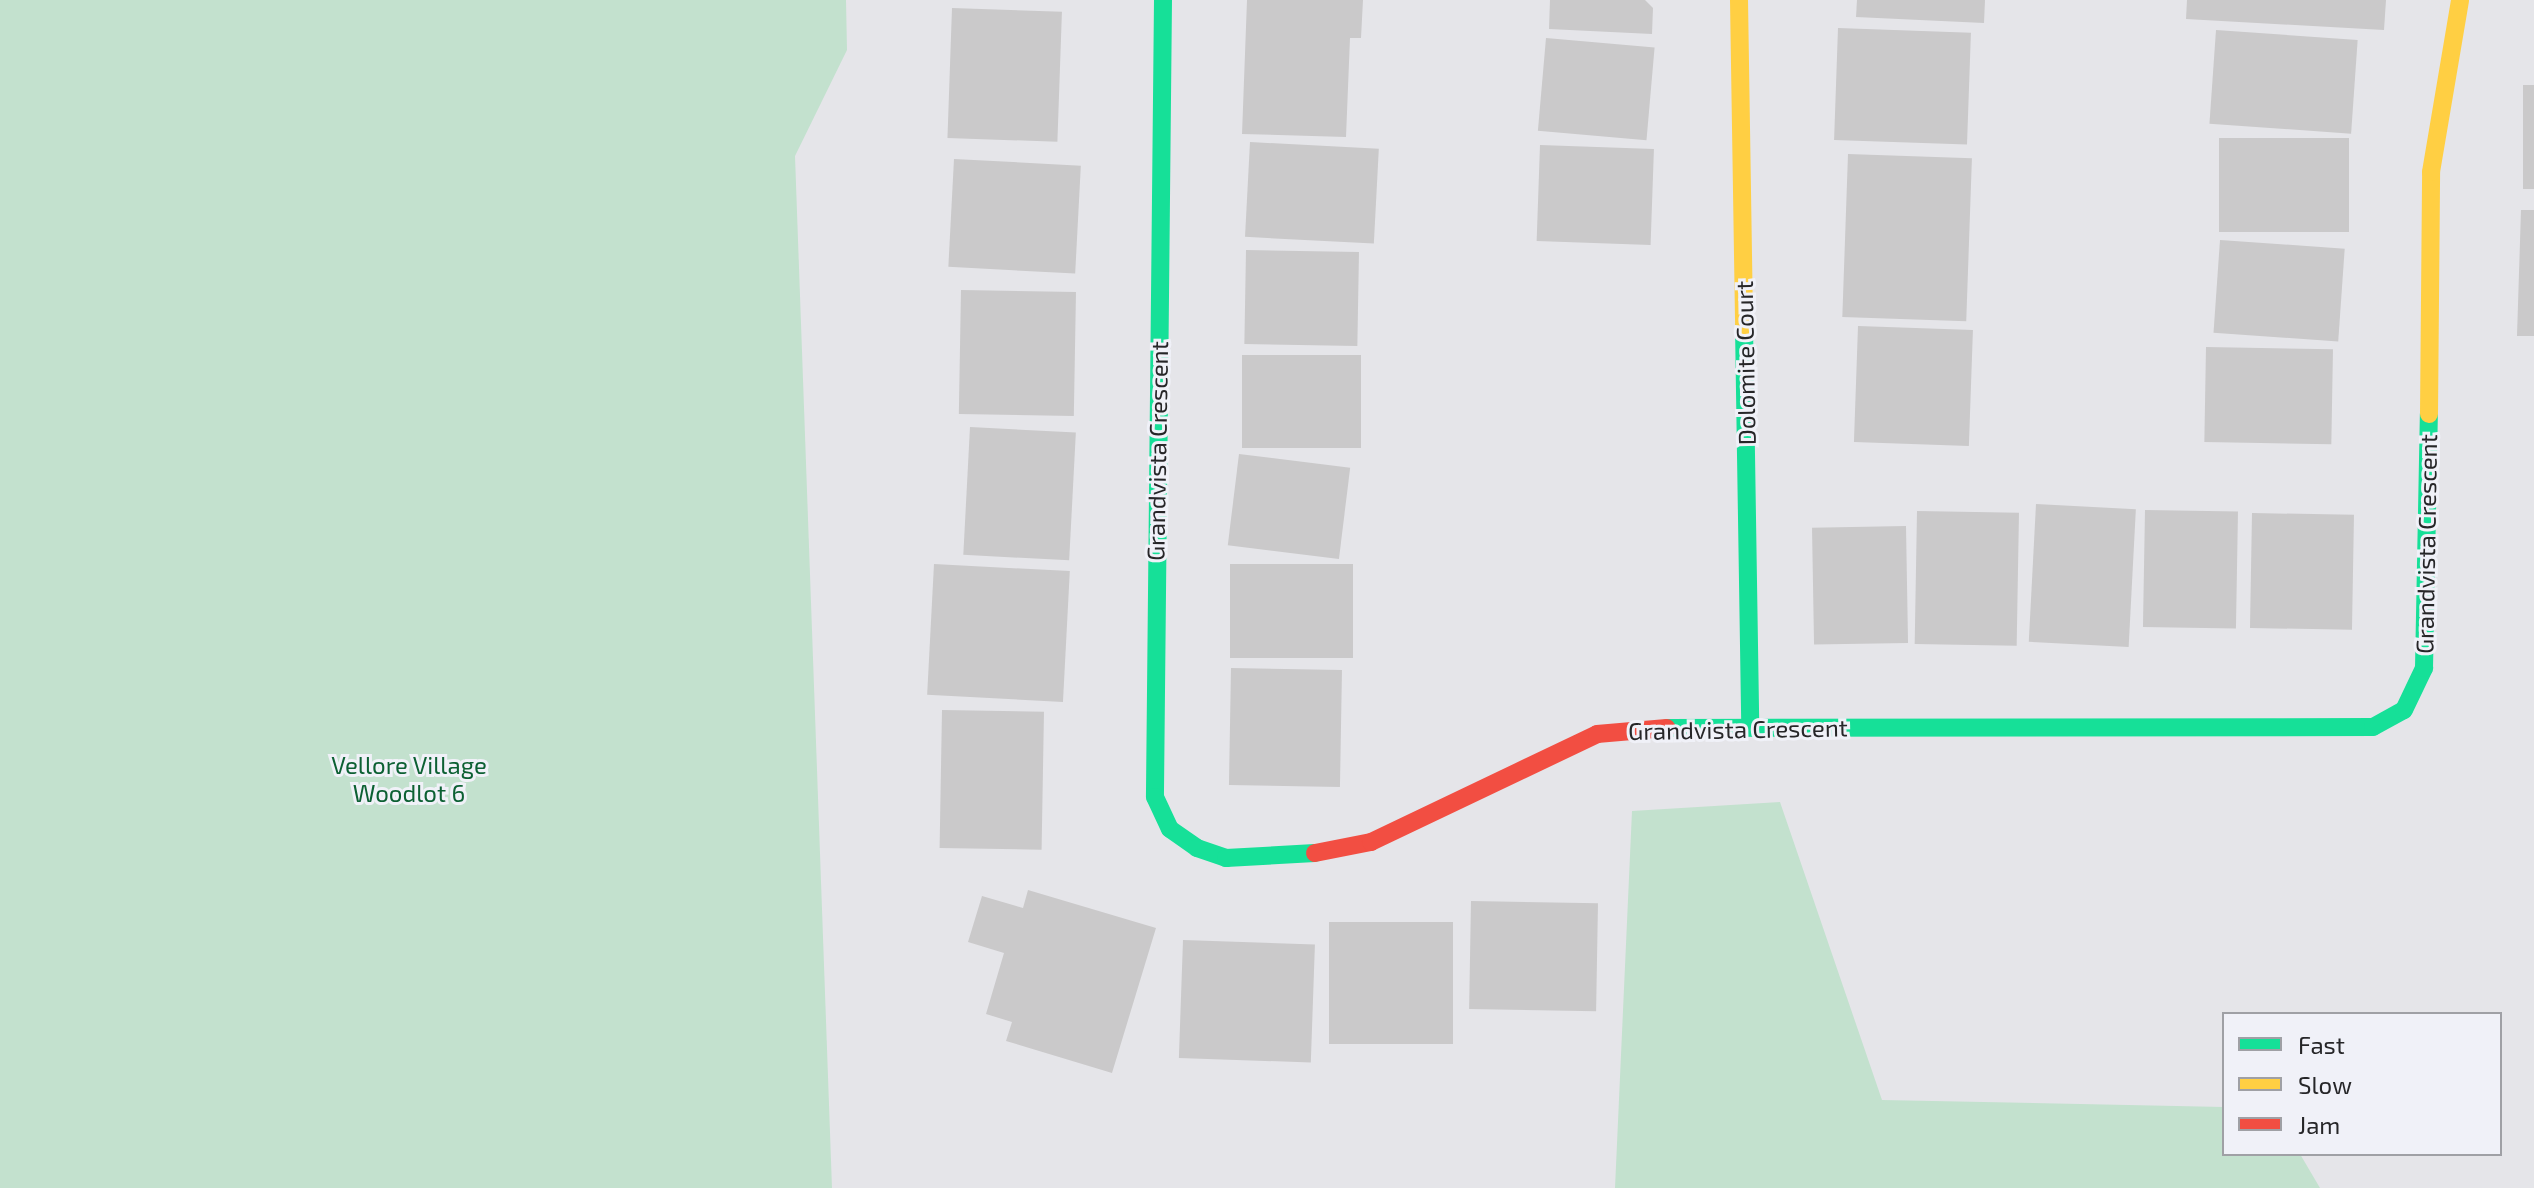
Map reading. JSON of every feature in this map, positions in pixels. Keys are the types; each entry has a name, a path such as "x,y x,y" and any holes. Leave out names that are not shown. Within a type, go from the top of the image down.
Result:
{"street":[{"name":"Grandvista Crescent","path":"1163,0 1155,783 1170,829 1226,858 1288,858 1371,842 1439,815 1597,734 1750,727 2337,731 2373,727 2404,710 2424,668 2428,628 2431,172 2460,0"},
{"name":"Dolomite Court","path":"1739,0 1750,727"}],"green space":[{"name":"Vellore Village Woodlot 6","path":"0,0 846,0 847,50 795,156 832,1188 0,1188"},
{"path":"1780,802 1882,1100 2222,1107 2222,1156 2301,1156 2320,1188 1615,1188 1632,811"}],"building":[{"path":"1247,0 1363,0 1361,38 1350,38 1346,137 1242,134"},
{"path":"1550,0 1645,0 1653,8 1652,34 1549,29"},
{"path":"1857,0 1985,0 1984,23 1856,17"},
{"path":"2187,0 2386,0 2384,30 2186,19"},
{"path":"952,8 1062,12 1057,142 947,138"},
{"path":"1838,28 1971,33 1967,145 1834,140"},
{"path":"2216,30 2358,40 2351,134 2209,124"},
{"path":"1546,38 1655,47 1646,140 1538,131"},
{"path":"2523,85 2534,85 2534,189 2523,189"},
{"path":"2219,138 2349,138 2349,232 2219,232"},
{"path":"1250,142 1379,149 1374,244 1245,237"},
{"path":"1540,145 1654,149 1651,245 1537,241"},
{"path":"1848,154 1972,158 1966,321 1842,317"},
{"path":"954,159 1081,166 1075,273 948,267"},
{"path":"2521,210 2534,210 2534,336 2517,336"},
{"path":"2220,240 2345,249 2338,341 2214,333"},
{"path":"1246,250 1359,252 1357,346 1244,344"},
{"path":"961,290 1076,292 1074,416 959,414"},
{"path":"1858,326 1973,330 1969,446 1854,442"},
{"path":"2206,347 2333,349 2331,444 2204,442"},
{"path":"1242,355 1361,355 1361,448 1242,448"},
{"path":"970,427 1076,433 1069,560 963,555"},
{"path":"1239,454 1350,468 1339,559 1228,545"},
{"path":"2036,504 2136,509 2129,647 2029,642"},
{"path":"2145,510 2238,512 2236,629 2143,627"},
{"path":"1917,511 2019,513 2017,646 1915,644"},
{"path":"2252,513 2354,515 2352,630 2250,628"},
{"path":"1906,526 1908,643 1814,645 1812,528"},
{"path":"934,564 1070,571 1063,702 927,695"},
{"path":"1230,564 1353,564 1353,658 1230,658"},
{"path":"1231,668 1342,670 1340,787 1229,785"},
{"path":"942,710 1044,712 1042,850 940,848"},
{"path":"1028,890 1156,928 1112,1073 1006,1041 1012,1022 986,1014 1004,953 968,942 982,896 1023,908"},
{"path":"1471,901 1598,903 1596,1011 1469,1009"},
{"path":"1329,922 1453,922 1453,1044 1329,1044"},
{"path":"1183,940 1315,945 1311,1063 1179,1058"}],"traffic: fast":[{"path":"1163,0 1155,797 1170,829 1197,848 1226,858 1315,853"},
{"path":"1744,327 1750,727"},
{"path":"1667,728 2373,727 2404,710 2424,668 2429,414"}],"traffic: slow":[{"path":"1739,0 1744,327"},
{"path":"2429,414 2431,172 2460,0"}],"traffic: jam":[{"path":"1315,853 1371,842 1597,734 1667,728"}]}
